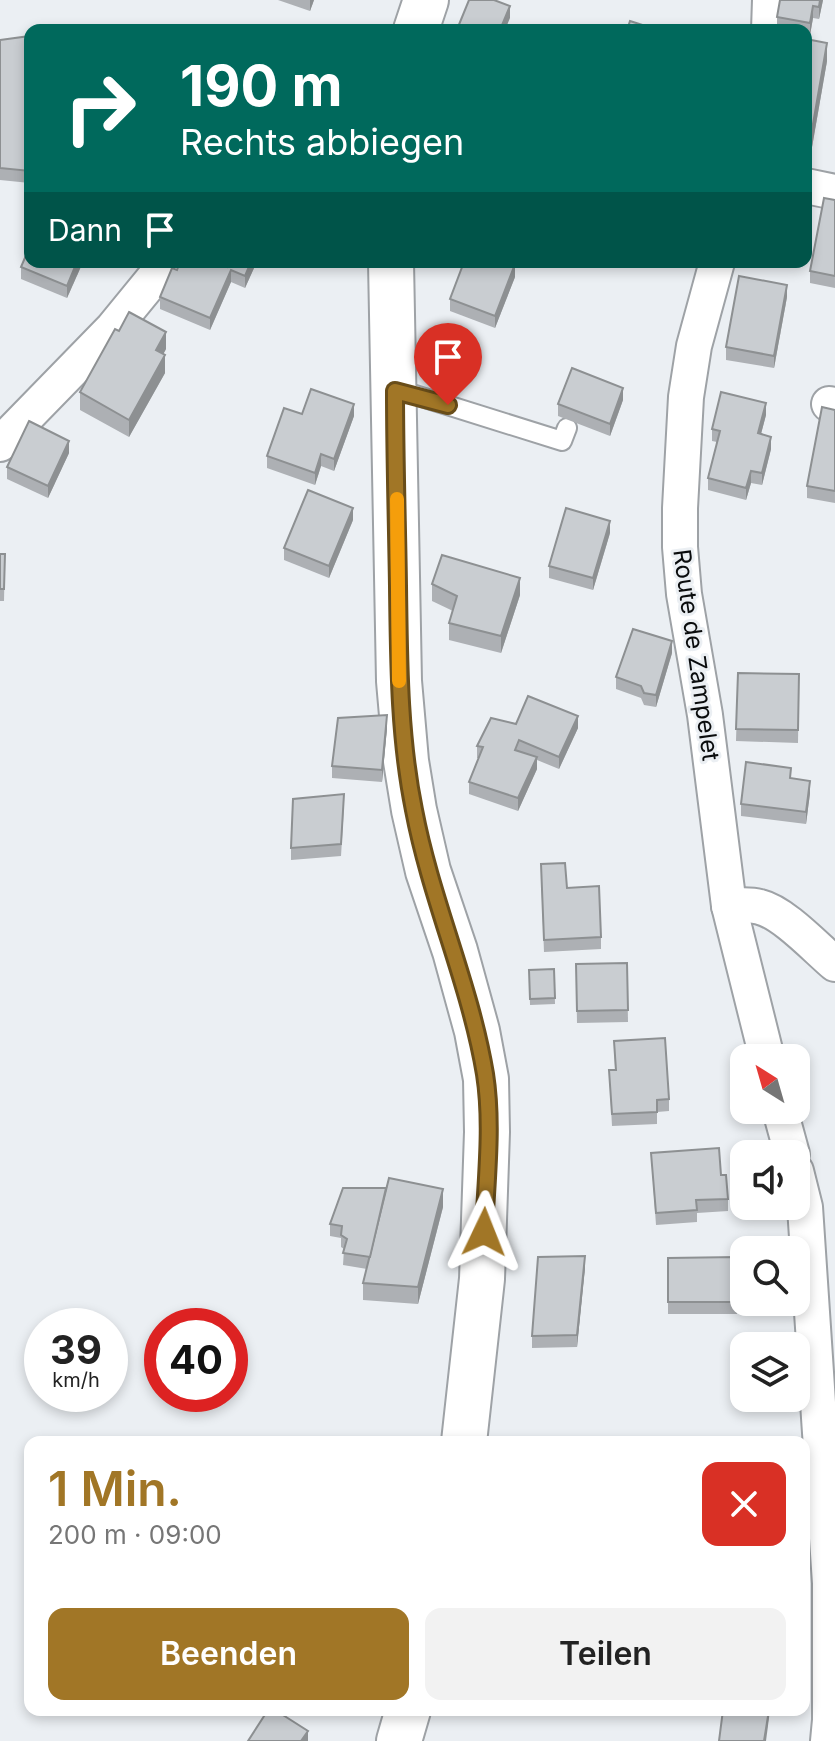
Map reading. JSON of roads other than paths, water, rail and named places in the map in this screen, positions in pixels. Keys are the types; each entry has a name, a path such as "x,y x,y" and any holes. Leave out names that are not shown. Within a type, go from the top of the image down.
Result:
{"street":[{"path":"418,24 426,0"},
{"path":"769,24 770,0"},
{"path":"812,187 835,192"},
{"path":"0,444 113,328 162,268"},
{"path":"391,268 399,681 406,761 425,856 477,1031 486,1079 482,1279 465,1436"},
{"name":"Route de Zampelet","path":"715,268 700,320 689,378 680,530 684,594 705,715 729,906 764,1044"},
{"path":"729,906 745,904 762,907 789,925 835,964"},
{"path":"806,1220 830,1583 828,1741"},
{"path":"399,1741 406,1716"}],"lane":[{"path":"395,391 424,397 562,441 567,428"}]}
